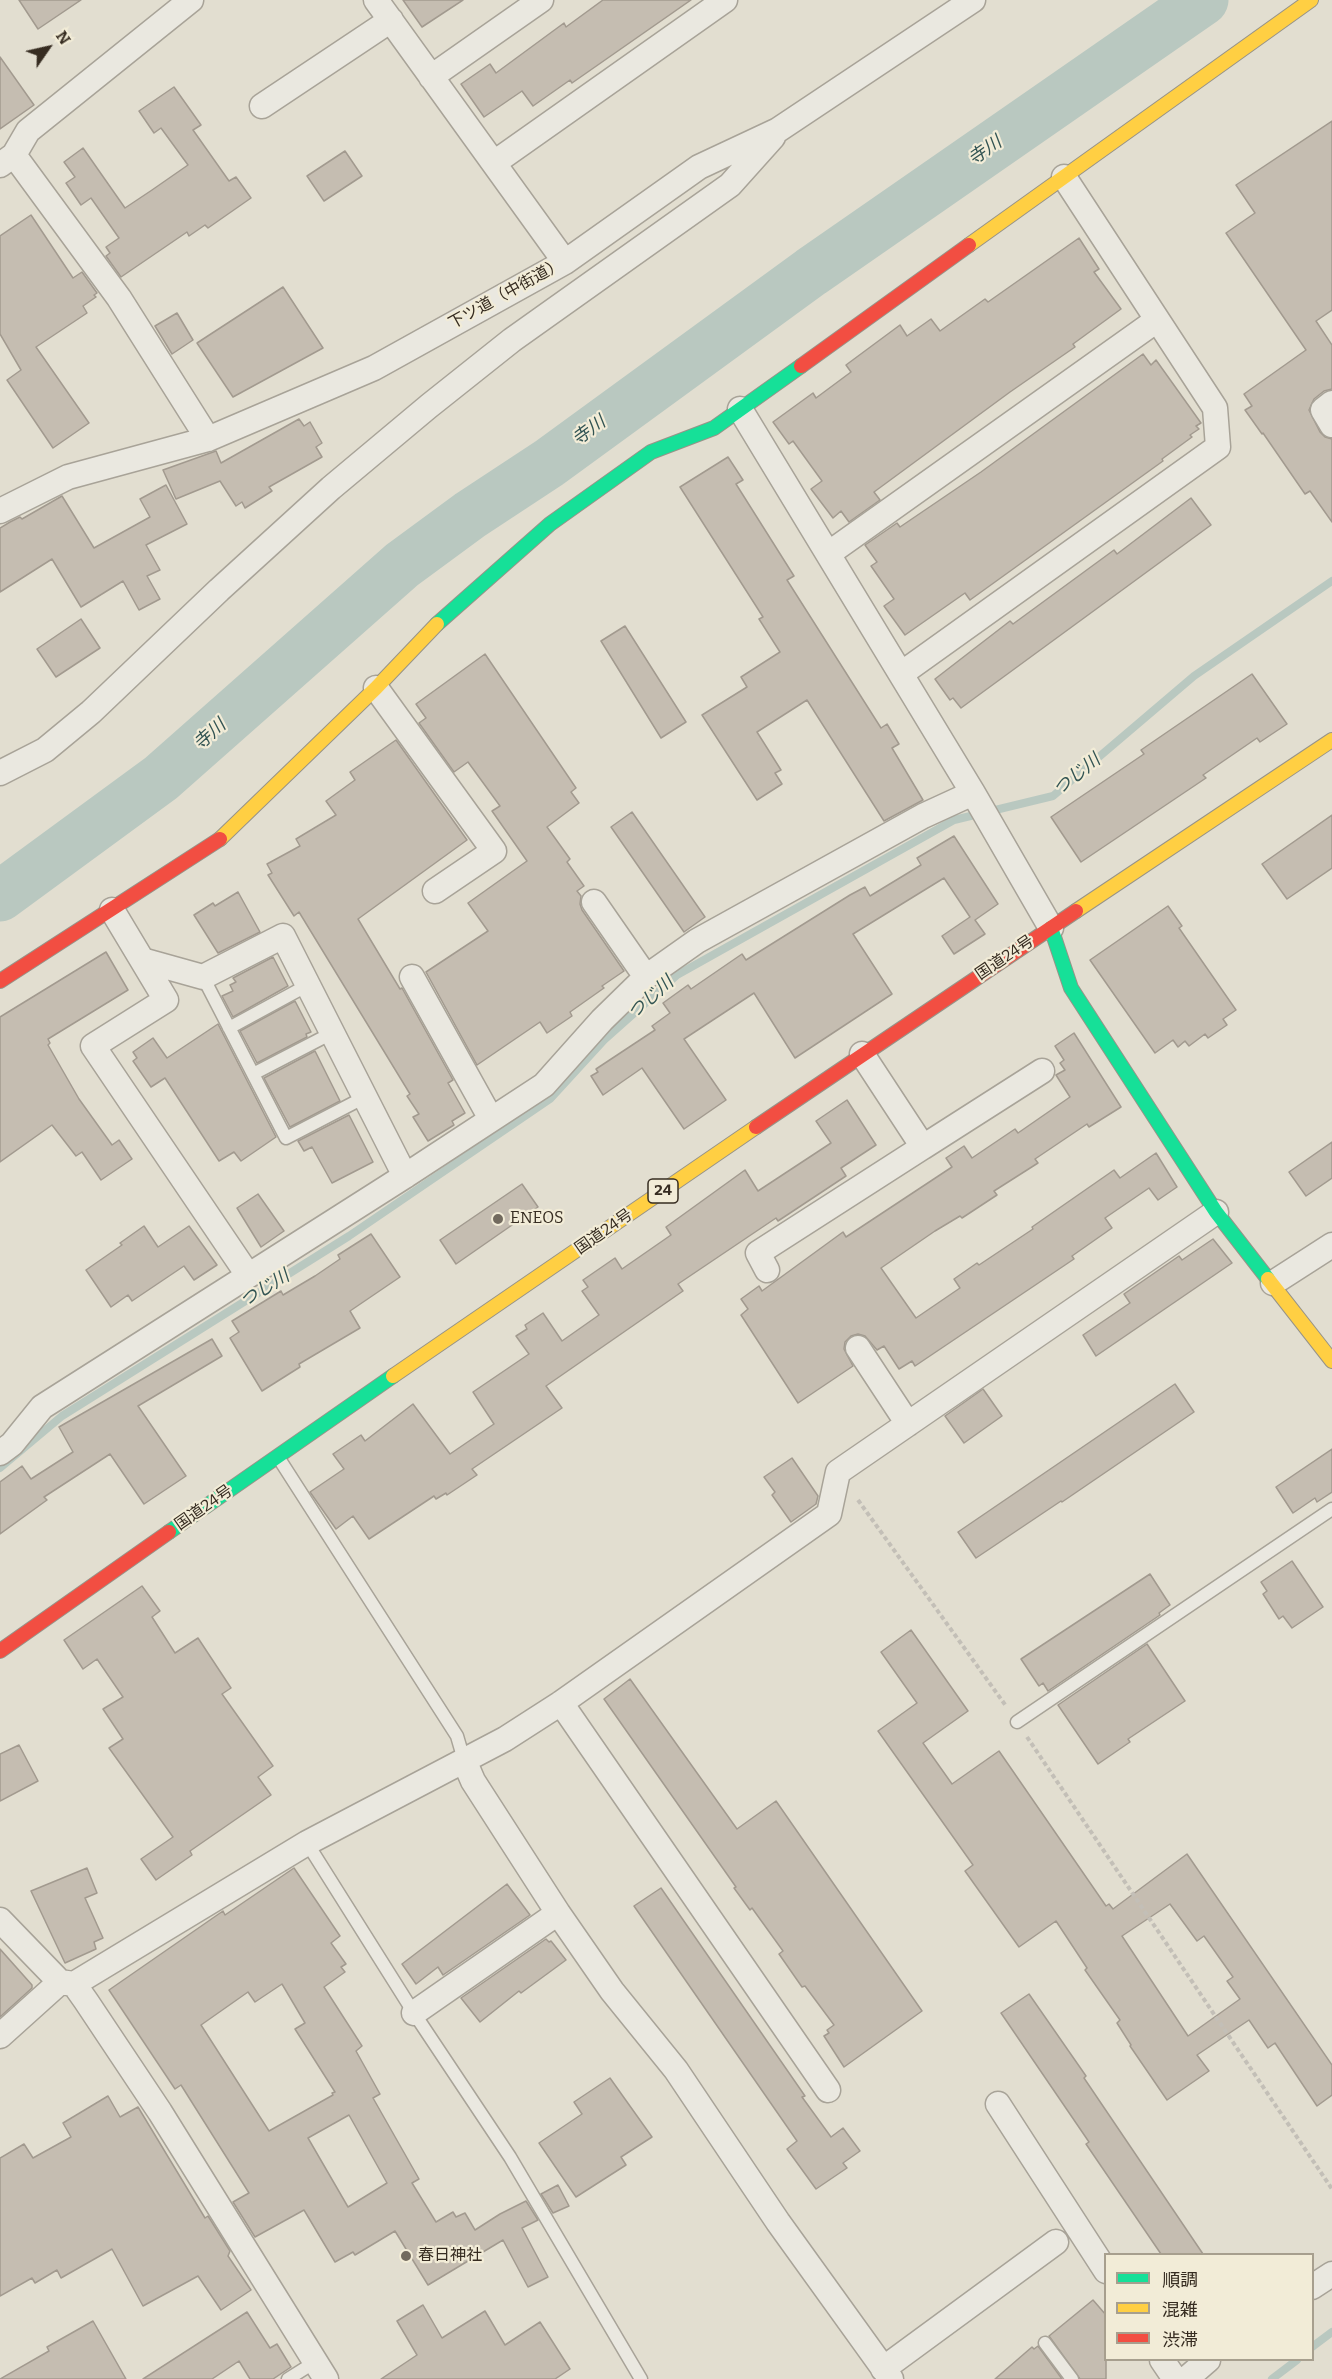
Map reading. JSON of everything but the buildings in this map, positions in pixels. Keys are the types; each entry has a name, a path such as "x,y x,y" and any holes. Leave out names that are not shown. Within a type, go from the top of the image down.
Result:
{"main road":[{"path":"0,981 224,837 376,688 436,625 550,524 651,452 714,428 1311,0"},
{"name":"国道24号","path":"0,1651 278,1456 862,1054 1332,740"},
{"path":"1051,928 1071,988 1216,1212 1332,1361"}],"street":[{"path":"191,0 28,131 7,160 119,298 208,440"},
{"path":"376,0 565,262"},
{"path":"431,77 541,0"},
{"path":"494,163 725,0"},
{"name":"下ツ道（中街道）","path":"0,511 68,477 208,440 374,368 565,262 699,167 778,130 969,1"},
{"path":"262,106 391,20"},
{"path":"0,773 45,750 91,712 330,488 429,406 584,288 730,185 778,130"},
{"path":"901,674 1218,447 1215,408 1064,177"},
{"path":"828,554 1157,320"},
{"path":"1332,403 1323,410 1332,425"},
{"path":"740,409 977,799 1051,928"},
{"path":"376,688 494,851 435,891"},
{"path":"0,1453 12,1444 42,1407 544,1085 602,1020 646,977 697,941 778,894 923,816 977,799"},
{"path":"594,902 646,977"},
{"path":"112,910 166,1000 93,1046 248,1275"},
{"path":"142,960 203,976 283,936 405,1176"},
{"path":"412,977 491,1119"},
{"path":"862,1054 922,1147"},
{"path":"766,1270 758,1253 1042,1071"},
{"path":"0,2036 67,1983 308,1843 505,1739 561,1703 829,1514 838,1472 1216,1212"},
{"path":"1273,1283 1332,1245"},
{"path":"858,1348 908,1424"},
{"path":"561,1703 828,2090"},
{"path":"464,1760 473,1781 612,1991 676,2070 778,2222 887,2374 1056,2242"},
{"path":"414,2013 558,1912"},
{"path":"0,1920 67,1983 160,2112 321,2371"},
{"path":"998,2104 1104,2268"},
{"path":"1314,2286 1332,2274"},
{"path":"1163,2361 1174,2379"},
{"path":"1186,2379 1207,2361"}],"lane":[{"path":"203,976 286,1138 365,1097"},
{"path":"229,1028 308,985"},
{"path":"253,1074 332,1033"},
{"path":"278,1456 457,1736 464,1760"},
{"path":"1017,1722 1332,1509"},
{"path":"308,1843 414,2013 510,2157 641,2379"},
{"path":"1045,2343 1072,2379"},
{"path":"288,2379 321,2371"}],"path":[{"path":"838,1472 1017,1722 1332,2189"}],"waterway":[{"name":"寺川","path":"0,896 161,778 402,565 470,515 549,463 811,272 1203,0"},
{"name":"つじ川","path":"0,1468 62,1416 349,1236 550,1099 604,1040 677,975 954,820 1053,796 1194,676 1332,581"},
{"path":"1314,2346 1332,2332"},
{"path":"1272,2379 1296,2361"}],"traffic: fast":[{"path":"437,624 550,524 651,452 714,428 801,366"},
{"path":"1051,928 1071,988 1216,1212 1268,1279"},
{"path":"169,1532 393,1376"}],"traffic: slow":[{"path":"969,245 1311,0"},
{"path":"220,839 376,688 437,624"},
{"path":"1076,911 1332,740"},
{"path":"393,1376 756,1127"},
{"path":"1268,1279 1332,1361"}],"traffic: jam":[{"path":"801,366 969,245"},
{"path":"0,981 220,839"},
{"path":"756,1127 1076,911"},
{"path":"0,1651 169,1532"}],"place":[{"name":"ENEOS","path":"498,1219"},
{"name":"春日神社","path":"406,2256"}]}
